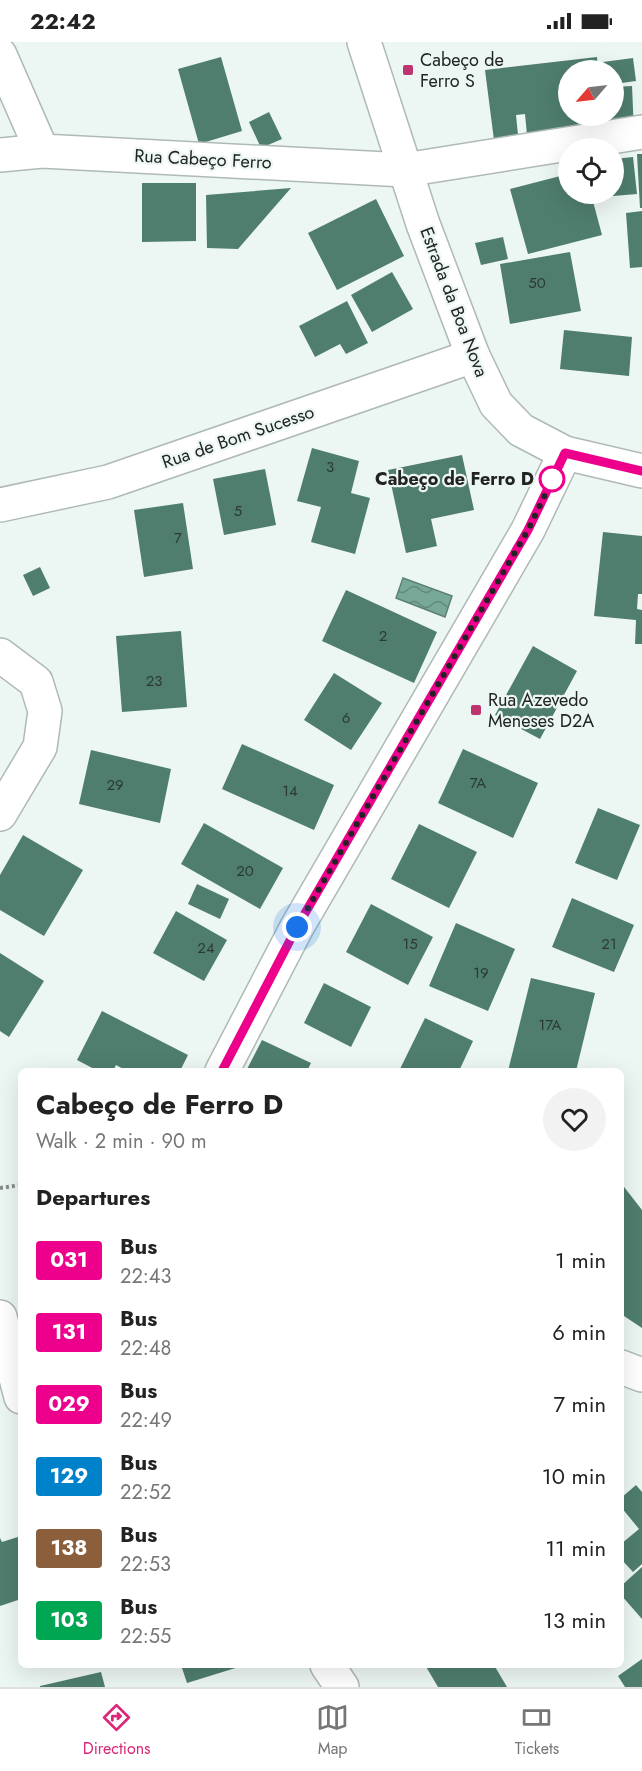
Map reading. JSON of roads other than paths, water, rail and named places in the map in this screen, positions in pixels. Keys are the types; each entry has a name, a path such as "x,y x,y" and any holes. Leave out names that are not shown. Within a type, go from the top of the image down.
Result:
{"street":[{"name":"Estrada da Boa Nova","path":"364,42 423,224 472,356 496,404 521,430 565,453 642,471"},
{"path":"0,55 42,151"},
{"name":"Rua Cabeço Ferro","path":"0,154 42,151 405,170 642,132"},
{"name":"Rua de Bom Sucesso","path":"0,505 108,482 472,356"},
{"path":"224,1068 297,927 528,530 565,453"},
{"path":"0,656 36,682 45,711 40,747 0,814"},
{"path":"0,1317 18,1386"},
{"path":"624,1368 642,1375"},
{"path":"329,1668 342,1687"}],"water":[{"path":"403,578 452,596 445,617 396,598"}],"place":[{"name":"Cabeço de Ferro S","path":"408,70"},
{"name":"Cabeço de Ferro D","path":"552,479"},
{"name":"Rua Azevedo Meneses D2A","path":"476,710"}]}
